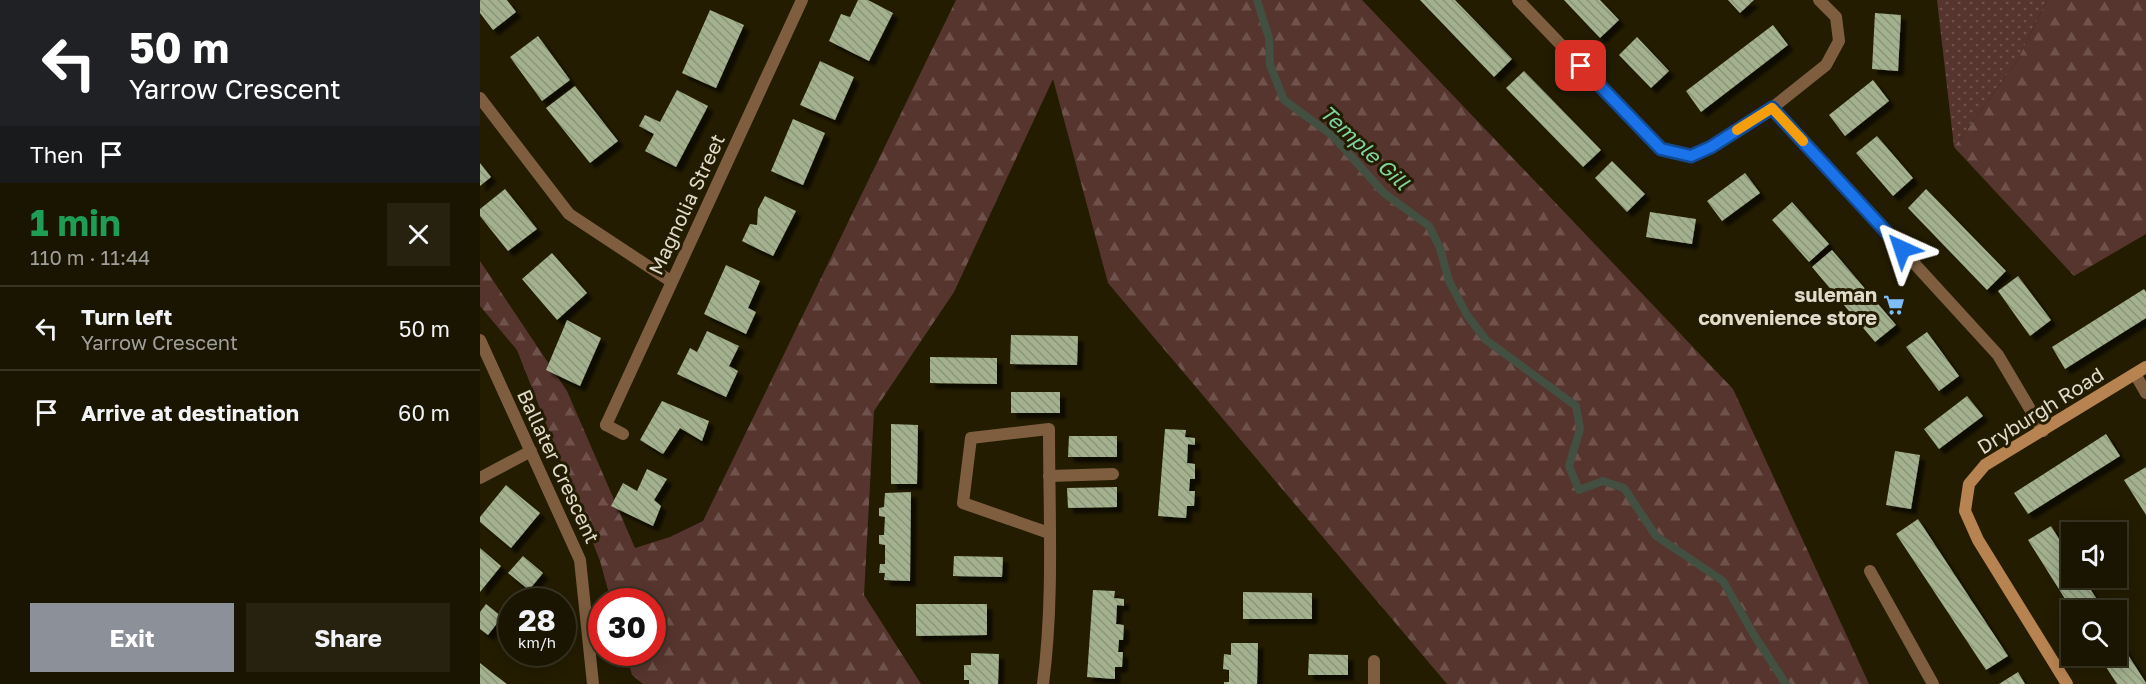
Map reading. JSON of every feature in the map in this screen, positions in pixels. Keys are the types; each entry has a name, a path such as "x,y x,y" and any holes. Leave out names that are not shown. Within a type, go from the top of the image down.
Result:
{"street":[{"name":"Magnolia Street","path":"623,434 606,425 802,0"},
{"path":"1518,0 1661,149 1691,156 1711,147 1772,108 1826,65 1839,41 1836,17 1819,0"},
{"path":"480,98 569,214 672,282"},
{"path":"1772,108 1998,355 2043,431"},
{"name":"Ballater Crescent","path":"480,340 580,560 593,684"},
{"name":"Dryburgh Road","path":"2067,684 1978,540 1965,511 1969,484 1985,465 2146,367"},
{"path":"2134,374 2146,393"},
{"path":"1043,684 1049,637 1049,533 1049,476 1049,429 970,438 963,503 1049,533"},
{"path":"480,478 531,451"},
{"path":"1049,476 1113,474"},
{"path":"1870,571 1933,684"},
{"path":"1374,661 1374,684"}],"green space":[{"path":"956,0 1362,0 1733,389 1869,684 1447,684 1108,283 1053,79 954,292 874,411 864,595 921,684 643,684 632,675 630,666 666,666 666,588 607,588 600,561 517,350 480,306 480,261 567,391 635,548 670,537 703,521"},
{"path":"1937,0 2047,0 2017,61 1954,147"},
{"path":"2047,0 2146,0 2146,234 2074,276 1954,147 2017,61"}],"building":[{"path":"480,0 507,0 516,12 493,30 480,13"},
{"path":"858,0 868,0 893,13 869,61 829,41 841,14 850,17"},
{"path":"1420,0 1455,0 1512,59 1494,77"},
{"path":"1564,0 1600,0 1619,20 1600,38"},
{"path":"1728,0 1754,0 1740,13"},
{"path":"710,10 744,25 716,88 682,73"},
{"path":"1875,13 1901,15 1898,71 1872,69"},
{"path":"1773,25 1788,45 1701,112 1686,91"},
{"path":"538,36 570,80 542,101 510,57"},
{"path":"1637,37 1669,71 1651,88 1619,55"},
{"path":"820,61 854,77 835,120 800,105"},
{"path":"1524,71 1601,150 1583,167 1506,88"},
{"path":"1873,80 1889,101 1845,136 1829,115"},
{"path":"575,86 618,141 590,163 546,108"},
{"path":"677,90 708,106 676,167 645,151 654,134 639,126 645,115 660,122"},
{"path":"793,119 825,133 803,185 771,171"},
{"path":"1877,136 1913,178 1893,196 1856,153"},
{"path":"1612,161 1645,194 1627,212 1595,178"},
{"path":"480,163 491,177 480,186"},
{"path":"1745,173 1760,193 1722,221 1707,201"},
{"path":"505,189 537,229 508,251 480,216 480,209"},
{"path":"1926,189 2006,271 1987,290 1908,208"},
{"path":"765,196 796,211 773,256 742,241 750,224 757,225 758,209"},
{"path":"1792,202 1829,244 1809,262 1772,220"},
{"path":"1650,212 1696,219 1692,244 1646,237"},
{"path":"1832,250 1896,325 1875,342 1812,267"},
{"path":"552,253 587,293 557,320 522,279"},
{"path":"726,265 760,281 748,308 756,312 746,334 704,314"},
{"path":"2018,276 2051,320 2030,336 1998,291"},
{"path":"2144,289 2146,318 2065,369 2052,347"},
{"path":"567,320 601,338 580,386 546,370"},
{"path":"707,331 739,346 729,366 738,371 726,397 677,374 690,348 697,352"},
{"path":"1927,332 1959,376 1939,391 1906,347"},
{"path":"1011,335 1078,336 1077,365 1010,364"},
{"path":"930,357 997,358 997,384 930,383"},
{"path":"1011,392 1060,392 1060,413 1011,413"},
{"path":"1967,396 1983,416 1939,449 1924,429"},
{"path":"662,401 709,421 702,441 680,428 663,454 640,440"},
{"path":"891,424 918,425 917,484 891,484"},
{"path":"1165,429 1186,430 1185,437 1195,438 1195,445 1188,444 1187,463 1195,464 1195,479 1190,479 1189,491 1195,491 1194,506 1187,506 1186,518 1158,516"},
{"path":"2106,434 2120,456 2028,514 2014,493"},
{"path":"1069,436 1117,436 1117,457 1068,457"},
{"path":"1895,451 1920,455 1911,509 1886,505"},
{"path":"2146,467 2146,515 2124,480"},
{"path":"647,469 667,479 654,500 661,506 653,526 611,506 623,483 637,491"},
{"path":"506,485 540,513 511,548 480,522 480,517"},
{"path":"1117,487 1117,507 1068,508 1067,488"},
{"path":"911,492 910,581 884,580 885,573 879,573 880,564 885,564 885,545 879,544 879,535 884,535 885,517 879,516 879,508 884,507 885,493"},
{"path":"1918,519 2008,656 1986,670 1896,534"},
{"path":"2051,526 2061,542 2061,588 2090,588 2097,600 2066,600 2028,540"},
{"path":"480,548 501,566 480,592"},
{"path":"523,556 543,573 531,588 527,588 508,573"},
{"path":"954,556 1003,557 1002,577 953,576"},
{"path":"1093,590 1115,591 1114,598 1124,599 1124,606 1117,605 1116,624 1124,625 1123,640 1119,640 1118,652 1123,652 1122,667 1115,667 1115,679 1087,677"},
{"path":"1243,592 1312,593 1312,619 1243,619"},
{"path":"486,604 498,614 498,622 488,635 480,629 480,612"},
{"path":"916,604 987,604 987,635 916,636"},
{"path":"1231,643 1258,643 1257,684 1224,684 1224,682 1229,682 1229,670 1223,669 1224,654 1231,655"},
{"path":"971,653 999,654 998,684 969,684 969,680 964,680 964,665 971,665"},
{"path":"2127,653 2146,684 2117,684 2105,666 2127,666"},
{"path":"1309,654 1348,655 1348,675 1308,675"},
{"path":"480,663 495,675 507,684 480,684"},
{"path":"2018,672 2025,684 1999,684"}],"waterway":[{"name":"Temple Gill","path":"1257,0 1269,38 1270,65 1284,100 1333,136 1384,193 1429,226 1440,248 1449,281 1467,315 1486,340 1576,406 1580,429 1569,466 1579,490 1603,481 1624,488 1656,536 1723,581 1786,684"}],"slow traffic":[{"path":"1737,130 1772,108 1803,141"}],"place":[{"name":"suleman convenience store","path":"1894,305"}],"route":[{"path":"1581,66 1661,149 1691,156 1711,147 1772,108 1902,249"}]}
